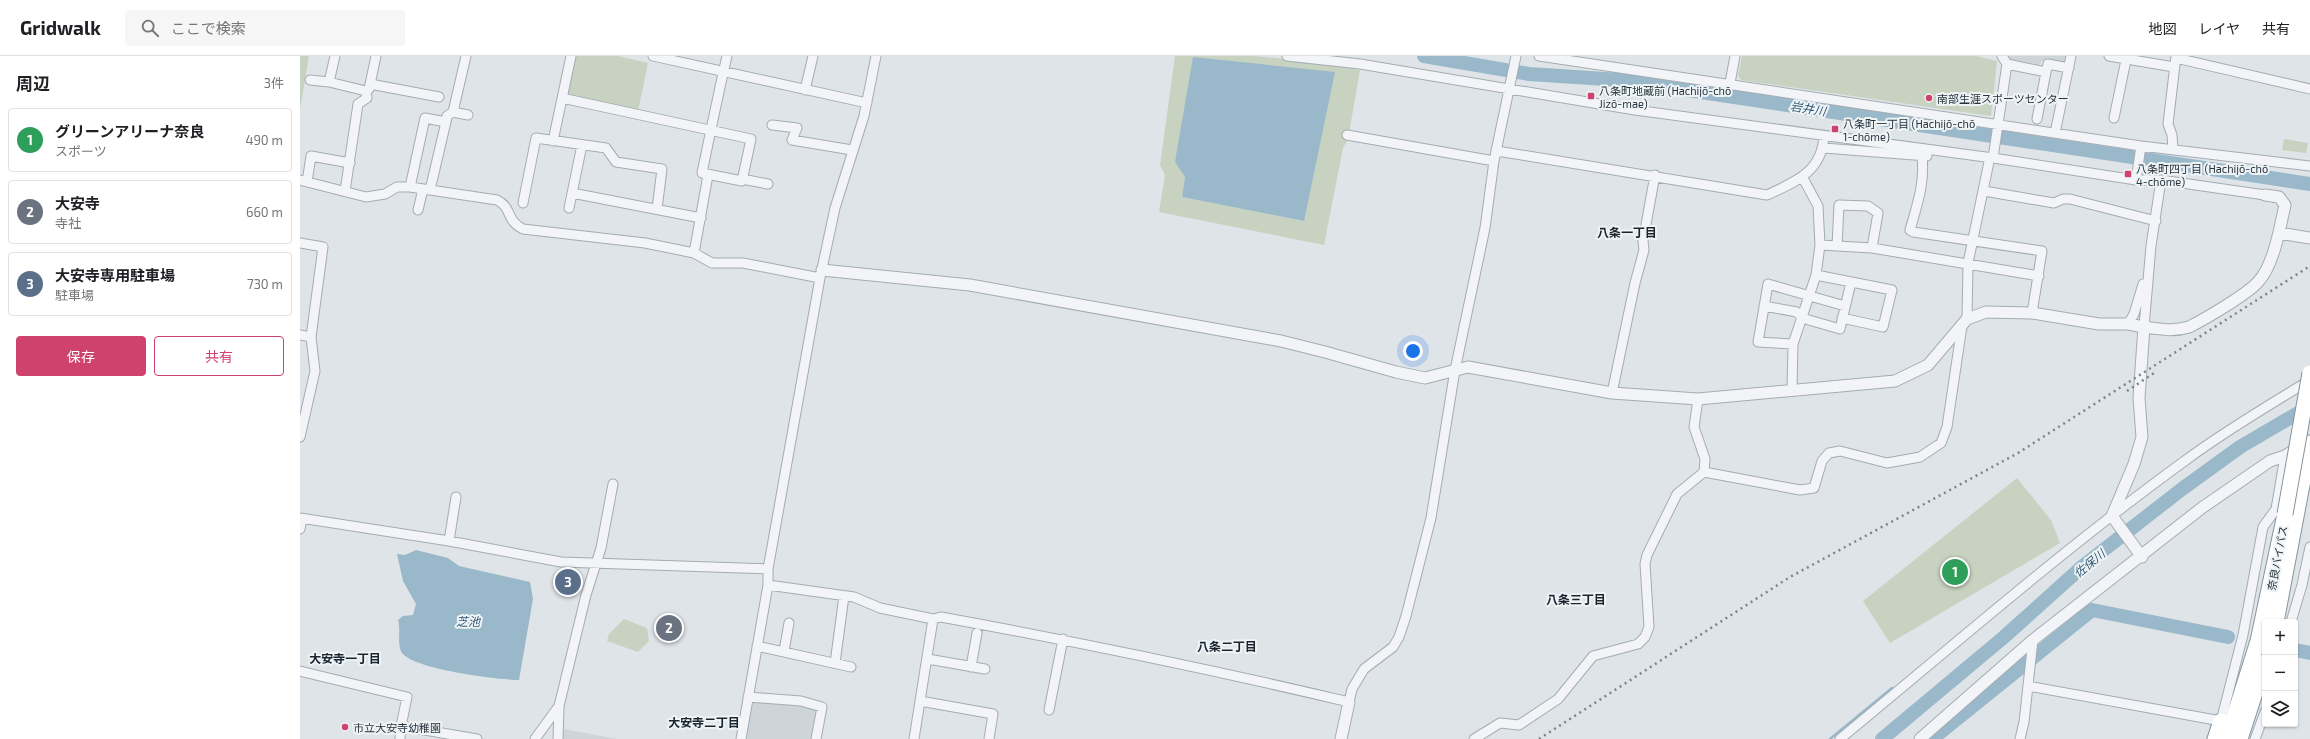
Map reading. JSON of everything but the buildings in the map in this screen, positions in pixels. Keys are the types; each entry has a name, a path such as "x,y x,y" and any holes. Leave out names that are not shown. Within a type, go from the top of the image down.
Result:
{"highway":[{"name":"奈良バイパス","path":"2276,619 2292,514 2310,373"},
{"name":"奈良バイパス","path":"2227,739 2258,642 2310,442"},
{"path":"2240,739 2262,671"},
{"path":"2215,739 2220,721"}],"street":[{"path":"328,82 336,56"},
{"path":"345,191 358,104 367,98 376,56"},
{"path":"418,210 427,190 447,116 453,112 466,56"},
{"path":"553,141 571,56"},
{"path":"653,56 868,103"},
{"path":"727,56 702,173 742,181 742,179 768,184"},
{"path":"805,90 813,56"},
{"path":"741,739 768,585 768,569 821,274 835,208 868,103 876,56"},
{"path":"350,163 311,156 304,181 366,197 385,194 397,187 410,187 497,200 504,204 513,224 523,229 586,235 694,253 712,263 743,263 821,274 970,285 1281,342 1325,352 1396,372 1426,378 1468,367 1612,393 1698,399 1895,381 1928,365 1964,322 1986,312 2032,313 2099,324 2128,324 2179,330 2200,321 2258,282 2268,267 2279,233 2285,205 2279,197 1992,156 1824,136 1635,110 1510,86 1360,64 1287,56"},
{"path":"1341,739 1352,689 1364,669 1393,647 1400,637 1406,616 1431,518 1455,370 1485,228 1494,161 1516,56"},
{"path":"1539,56 1730,83 1997,126 2055,133 2140,148 2173,149 2310,166"},
{"path":"1730,83 1735,56"},
{"path":"2055,133 2071,56"},
{"path":"2109,56 2126,60 2176,61 2310,89"},
{"path":"1704,472 1800,490 1814,488 1822,461 1829,452 1840,451 1887,463 1920,457 1941,443 1947,427 1964,322 1968,263 1992,156 1997,126 2002,58 2046,72"},
{"path":"2114,118 2126,60"},
{"path":"2173,149 2172,135 2168,124 2176,61"},
{"path":"2037,120 2048,64 2069,68"},
{"path":"310,80 439,97"},
{"path":"562,98 751,139 742,179"},
{"path":"453,112 468,115"},
{"path":"410,187 425,118 446,122"},
{"path":"772,125 797,128 792,140 852,150"},
{"path":"1347,135 1494,161"},
{"path":"1496,151 1655,175 1767,195 1803,178 1813,168 1824,148 1824,136"},
{"path":"523,203 536,138 606,148 616,162 662,169 658,210"},
{"path":"568,208 582,145"},
{"path":"1824,148 1922,157 1946,151"},
{"path":"2136,177 2140,148"},
{"path":"1922,157 1924,172 1922,186 1910,230 1913,232 2042,251 2032,313"},
{"path":"694,253 708,175"},
{"path":"1612,393 1635,283 1644,250 1643,241 1655,175"},
{"path":"1792,390 1793,344 1816,276 1820,245 1818,206 1803,178"},
{"path":"2112,516 2134,464 2142,437 2139,398 2148,268 2161,180"},
{"path":"1984,191 2054,204 2064,199 2070,199 2156,221"},
{"path":"572,193 701,218"},
{"path":"1837,246 1840,205 1868,206 1878,213 1872,248"},
{"path":"2279,233 2310,238"},
{"path":"300,243 323,247 311,337 315,371 300,437"},
{"path":"1820,245 1872,248 2039,276"},
{"path":"2128,324 2134,314 2148,268"},
{"path":"1816,276 1892,290 1883,327 1842,318"},
{"path":"1764,306 1797,312 1802,318 1840,329 1851,282"},
{"path":"1793,344 1758,342 1768,284 1845,306"},
{"path":"300,335 311,337"},
{"path":"1840,739 2112,516 2193,455 2310,380"},
{"path":"1474,739 1500,722 1519,725 1558,699 1593,656 1638,644 1645,637 1649,628 1645,564 1647,555 1677,494 1704,472 1705,459 1694,427 1698,399"},
{"path":"1920,739 2033,640 2142,557 2203,508 2270,461 2286,456 2310,442"},
{"path":"2028,686 2220,721 2248,636 2258,548 2263,527 2276,509 2286,456"},
{"path":"558,739 560,724 559,706 595,564 601,548 613,484"},
{"path":"449,541 456,497"},
{"path":"2112,516 2142,557"},
{"path":"300,529 301,519 449,541 561,562 768,569"},
{"path":"2292,619 2302,585 2310,547"},
{"path":"768,585 844,596 854,598 880,608 1063,639 1349,702"},
{"path":"835,663 844,596"},
{"path":"914,739 934,618"},
{"path":"784,651 789,623"},
{"path":"971,666 977,633"},
{"path":"1049,710 1063,639"},
{"path":"2020,739 2033,640"},
{"path":"757,646 851,667"},
{"path":"928,659 985,669"},
{"path":"300,671 407,697 400,739"},
{"path":"748,696 801,701 822,707 816,739"},
{"path":"920,701 994,714 989,739"},
{"path":"534,739 559,706"},
{"path":"2255,739 2262,720"},
{"path":"401,726 477,739"}],"shaded area":[{"path":"2007,56 2066,56 2064,62 2047,59 2042,61 2039,65 2009,59"},
{"path":"757,698 815,707 817,711 812,739 745,739 752,702"},
{"path":"564,729 617,739 560,739"}],"green space":[{"path":"300,56 309,56 300,109"},
{"path":"576,56 618,56 648,63 638,111 570,96 567,91"},
{"path":"1175,56 1254,56 1314,62 1360,70 1348,139 1343,148 1324,245 1159,212 1165,175 1160,165","holes":["1185,177 1304,221 1182,197"]},
{"name":"南部生涯スポーツセンター","path":"1742,56 1976,56 1997,61 1991,116 1741,80 1738,75"},
{"path":"2284,139 2308,143 2306,153 2282,150"},
{"path":"2017,478 2051,520 2060,543 1890,643 1863,601"},
{"path":"624,619 647,628 649,641 638,652 607,641 609,634"}],"water":[{"path":"1193,57 1335,72 1304,221 1182,197 1185,177 1175,162"},
{"name":"芝池","path":"416,550 448,558 459,566 530,582 533,599 519,680 475,676 436,668 407,657 401,651 399,644 398,620 403,616 413,615 416,604 403,581 397,554 405,555"}],"waterway":[{"name":"岩井川","path":"1424,56 1529,74 1621,80 2310,184"},
{"name":"佐保川","path":"1882,739 2004,637 2083,566 2182,489 2240,447 2310,406"},
{"path":"1932,739 2092,610 2228,637"},
{"path":"2298,651 2310,653"},
{"path":"1830,739 1892,688"}],"railway":[{"path":"1539,739 1790,577 2018,453 2310,266"},
{"path":"2127,391 2154,373"}],"place":[{"name":"八条町地蔵前 (Hachijō-chō Jizō-mae)","path":"1591,96"},
{"name":"南部生涯スポーツセンター","path":"1929,98"},
{"name":"八条町一丁目 (Hachijō-chō 1-chōme)","path":"1835,129"},
{"name":"八条町四丁目 (Hachijō-chō 4-chōme)","path":"2128,174"},
{"name":"グリーンアリーナ奈良","path":"1955,572"},
{"name":"大安寺専用駐車場","path":"568,582"},
{"name":"大安寺","path":"669,628"},
{"name":"市立大安寺幼稚園","path":"345,727"}],"district":[{"name":"八条一丁目","path":"1627,232"},
{"name":"八条三丁目","path":"1576,599"},
{"name":"八条二丁目","path":"1227,646"},
{"name":"大安寺一丁目","path":"345,658"},
{"name":"大安寺二丁目","path":"704,722"}]}
